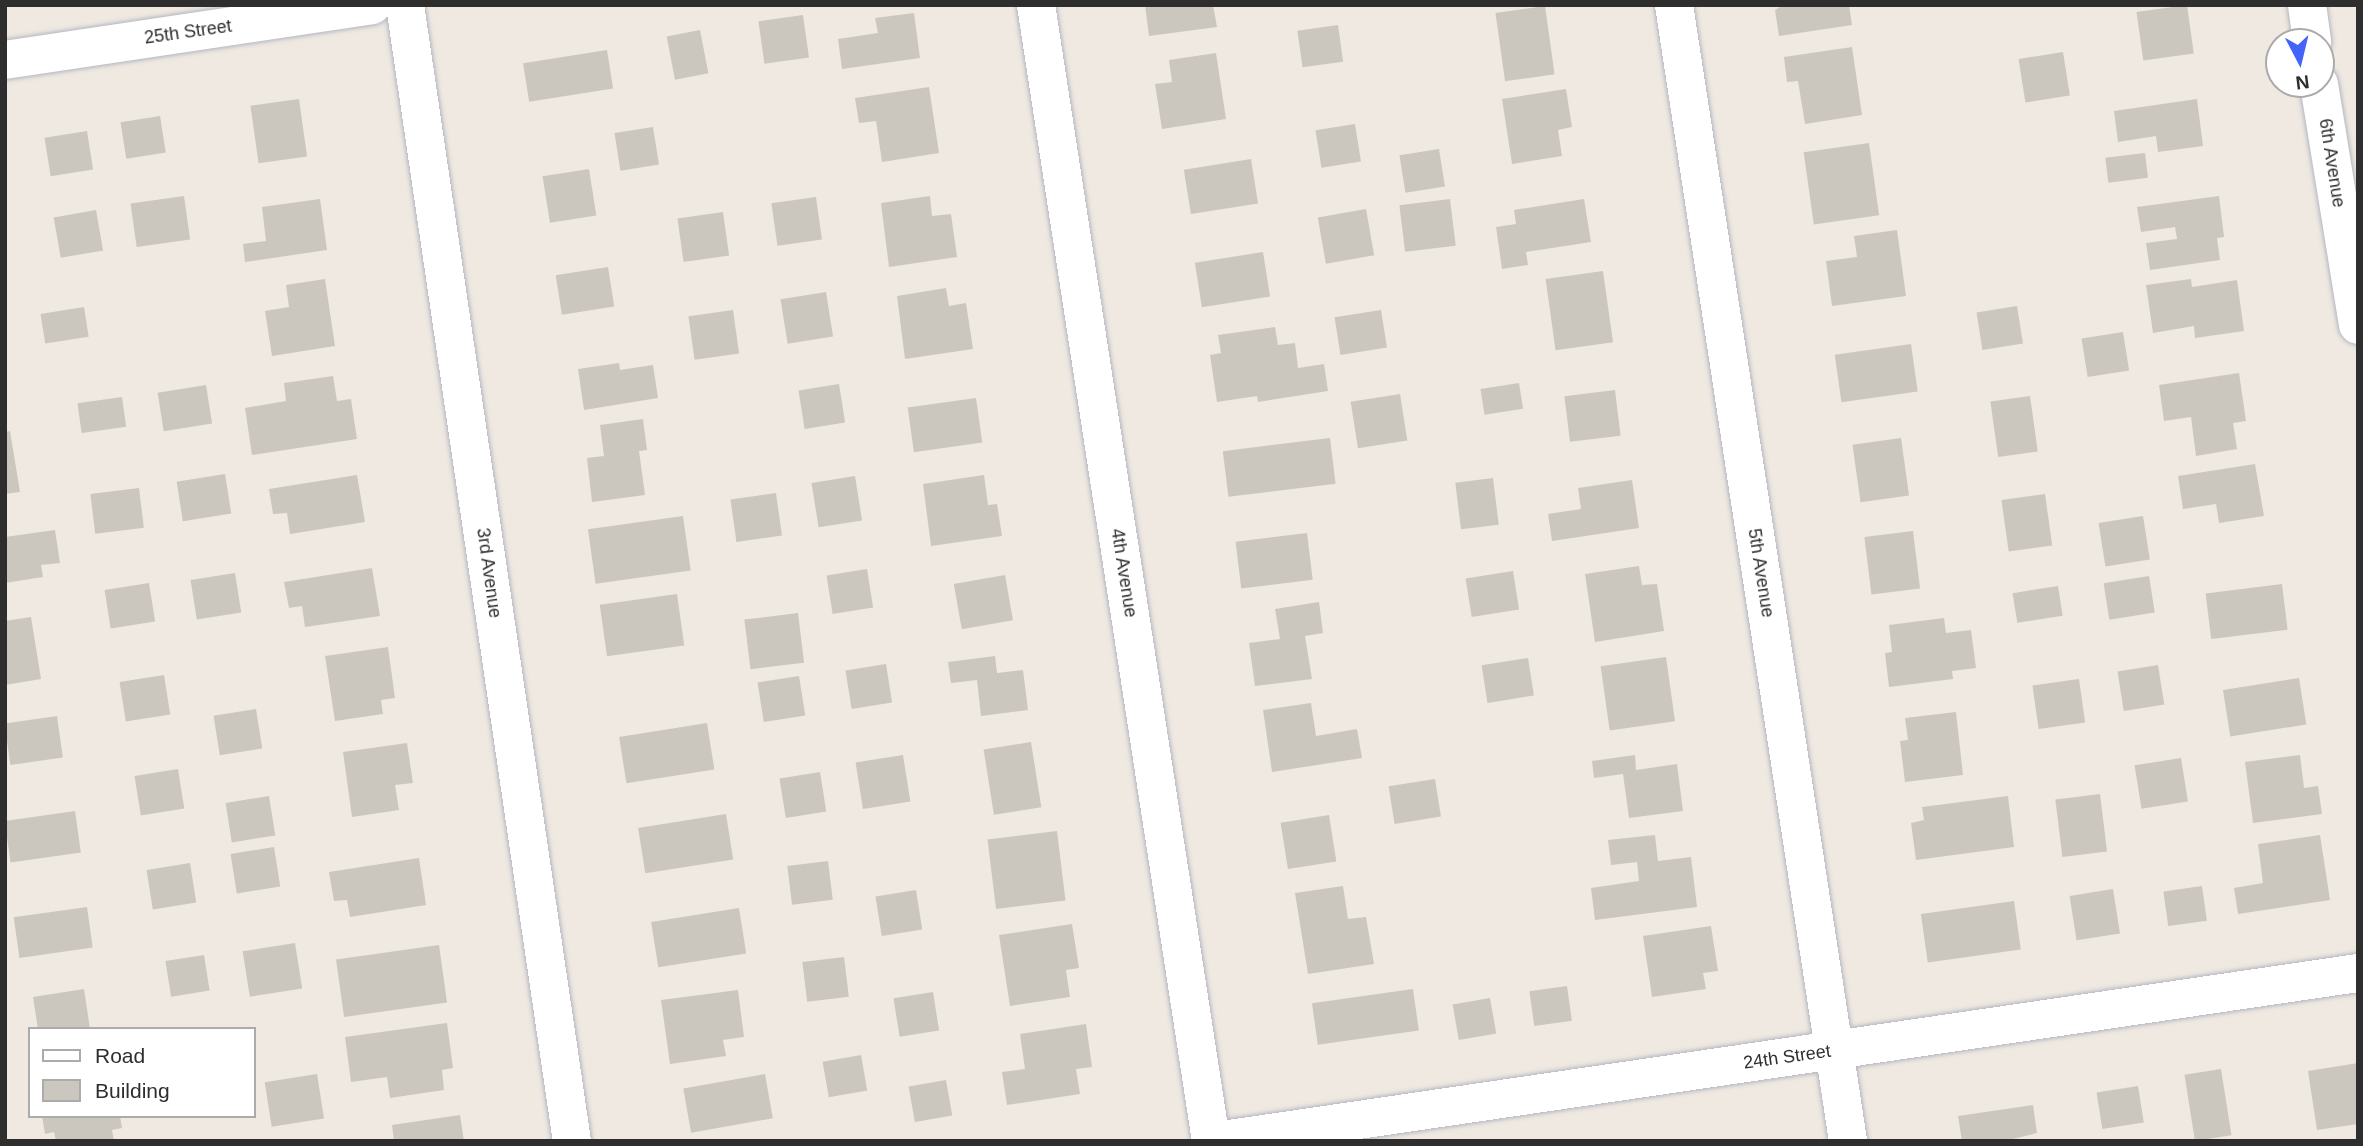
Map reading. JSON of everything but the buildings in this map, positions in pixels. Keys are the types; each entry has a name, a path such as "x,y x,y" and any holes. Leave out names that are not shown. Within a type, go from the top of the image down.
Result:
{"street":[{"name":"25th Street","path":"5,60 372,5"},
{"name":"3rd Avenue","path":"405,5 572,1141"},
{"name":"4th Avenue","path":"1036,5 1211,1141"},
{"name":"5th Avenue","path":"1675,5 1848,1141"},
{"path":"2307,5 2310,28"},
{"name":"6th Avenue","path":"2321,98 2358,325"},
{"name":"24th Street","path":"1216,1141 2358,973"}]}
